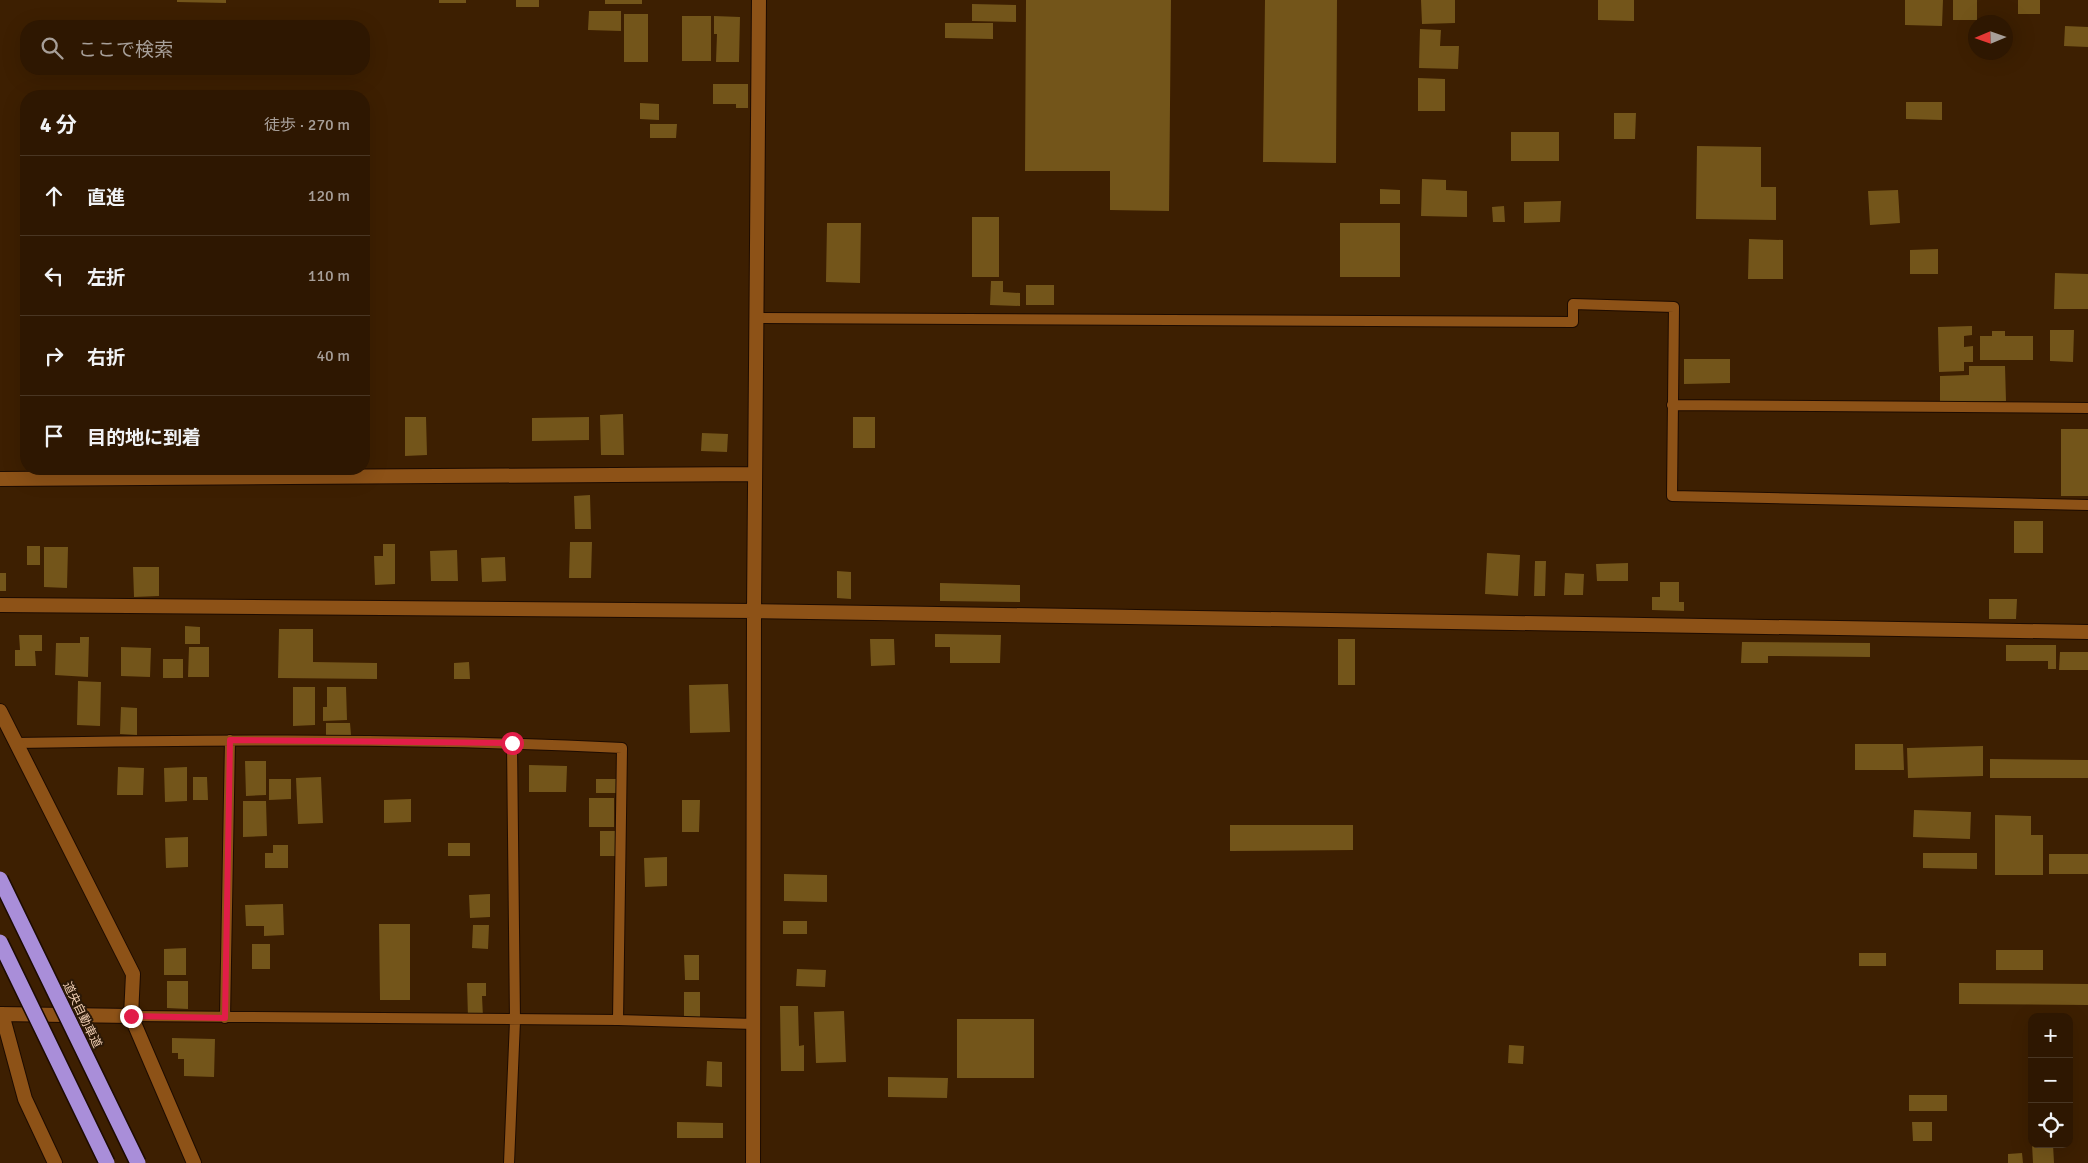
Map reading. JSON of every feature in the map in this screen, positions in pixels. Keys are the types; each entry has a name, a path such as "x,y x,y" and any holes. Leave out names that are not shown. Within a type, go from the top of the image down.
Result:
{"highway":[{"name":"道央自動車道","path":"0,879 138,1163"},
{"path":"0,942 107,1163"}],"street":[{"path":"753,1163 754,611 759,0"},
{"path":"0,479 755,474"},
{"path":"0,605 754,611 2088,632"},
{"path":"0,711 132,974 131,1016 194,1163"},
{"path":"55,1163 25,1099 1,1014 131,1016"}],"lane":[{"path":"756,318 1574,322 1573,304 1674,307 1672,496 2088,505"},
{"path":"1672,405 2088,408"},
{"path":"16,743 230,740 512,743 622,748 618,1020"},
{"path":"225,1018 230,740"},
{"path":"509,1163 515,1020 512,743"},
{"path":"131,1016 618,1020 754,1024"}],"building":[{"path":"177,0 226,0 226,3 177,2"},
{"path":"439,0 466,0 466,3 439,3"},
{"path":"516,0 539,0 539,7 516,7"},
{"path":"605,0 642,0 642,4 605,4"},
{"path":"1026,0 1171,0 1169,211 1110,210 1110,171 1025,171"},
{"path":"1265,0 1337,0 1336,163 1263,162"},
{"path":"1421,0 1455,0 1455,23 1422,24"},
{"path":"1598,0 1634,0 1634,21 1598,20"},
{"path":"1905,0 1943,0 1942,26 1905,25"},
{"path":"1953,0 1977,0 1977,15 1968,15 1968,20 1953,20"},
{"path":"2018,0 2040,0 2040,14 2018,14"},
{"path":"972,4 1016,5 1016,22 972,21"},
{"path":"589,11 621,11 621,31 588,30"},
{"path":"624,14 648,14 648,62 624,62"},
{"path":"682,16 711,16 711,61 682,61"},
{"path":"714,16 740,17 739,62 716,62 717,34 714,34"},
{"path":"945,23 993,23 993,39 945,38"},
{"path":"2065,26 2088,27 2088,47 2064,46"},
{"path":"1420,29 1441,30 1440,46 1459,46 1458,69 1419,68"},
{"path":"1418,78 1445,79 1445,111 1418,111"},
{"path":"713,84 748,84 748,108 736,108 736,104 713,104"},
{"path":"1906,102 1942,102 1942,120 1906,119"},
{"path":"640,103 659,104 659,120 640,119"},
{"path":"1614,113 1636,113 1635,139 1614,139"},
{"path":"650,124 677,124 676,138 650,138"},
{"path":"1511,132 1559,132 1559,161 1511,161"},
{"path":"1697,146 1761,147 1761,187 1776,187 1776,220 1696,219"},
{"path":"1422,179 1446,180 1446,190 1467,191 1467,217 1421,216"},
{"path":"1380,189 1400,190 1400,204 1380,204"},
{"path":"1898,190 1900,223 1870,225 1868,191"},
{"path":"1561,201 1560,222 1524,223 1524,202"},
{"path":"1504,206 1505,222 1493,222 1492,207"},
{"path":"972,217 999,217 999,277 972,277"},
{"path":"827,223 861,223 860,283 826,282"},
{"path":"1340,223 1400,223 1400,277 1340,277"},
{"path":"1749,239 1783,240 1783,279 1748,279"},
{"path":"1938,249 1938,274 1910,274 1910,250"},
{"path":"2055,273 2088,274 2088,309 2054,309"},
{"path":"991,281 1003,281 1003,292 1020,293 1020,306 990,305"},
{"path":"1026,285 1054,285 1054,305 1026,305"},
{"path":"1972,326 1972,335 1964,336 1964,347 1973,346 1973,362 1964,362 1964,371 1939,372 1938,327"},
{"path":"2050,330 2074,330 2073,362 2050,361"},
{"path":"1992,331 2005,331 2005,336 2033,336 2033,360 1980,360 1980,336 1992,336"},
{"path":"1684,359 1730,359 1730,383 1684,384"},
{"path":"1969,366 2005,366 2006,401 1940,402 1940,376 1969,375"},
{"path":"623,414 624,455 601,455 600,415"},
{"path":"405,417 426,417 427,455 405,456"},
{"path":"589,417 589,440 532,441 532,418"},
{"path":"853,417 875,417 875,448 853,448"},
{"path":"2061,429 2088,429 2088,496 2061,496"},
{"path":"702,433 728,434 727,452 701,451"},
{"path":"590,495 591,529 575,529 574,496"},
{"path":"2014,521 2043,521 2043,553 2014,553"},
{"path":"570,542 592,542 591,578 569,578"},
{"path":"383,544 395,544 395,584 375,585 374,556 383,556"},
{"path":"27,546 40,546 40,565 27,565"},
{"path":"44,547 68,547 67,588 44,587"},
{"path":"457,550 458,581 431,581 430,551"},
{"path":"1487,553 1520,555 1518,596 1485,594"},
{"path":"505,557 506,581 482,582 481,558"},
{"path":"1535,561 1546,561 1545,596 1534,596"},
{"path":"1628,563 1628,581 1597,581 1596,564"},
{"path":"133,567 159,567 159,596 134,597"},
{"path":"837,571 851,572 851,599 837,598"},
{"path":"0,573 6,573 6,591 0,591"},
{"path":"1565,573 1584,574 1583,595 1564,595"},
{"path":"1660,582 1679,582 1679,602 1684,602 1684,611 1652,610 1652,597 1660,597"},
{"path":"940,583 1020,585 1020,602 940,601"},
{"path":"1989,599 2017,599 2016,619 1989,619"},
{"path":"185,626 200,627 200,644 185,644"},
{"path":"279,629 313,629 313,662 377,663 377,679 278,678"},
{"path":"935,634 1001,635 1000,663 950,663 950,647 935,647"},
{"path":"19,635 42,635 42,651 35,651 36,666 15,666 15,650 20,650"},
{"path":"80,637 89,637 88,677 55,675 56,643 80,643"},
{"path":"870,639 894,639 895,665 871,666"},
{"path":"1338,639 1355,639 1355,685 1338,685"},
{"path":"1742,642 1870,643 1870,657 1768,656 1768,663 1741,663"},
{"path":"2006,645 2056,645 2056,669 2048,669 2048,661 2006,661"},
{"path":"121,647 151,648 150,677 121,676"},
{"path":"189,647 209,647 209,677 188,677"},
{"path":"2060,652 2088,652 2088,670 2059,670"},
{"path":"163,659 183,659 183,678 163,678"},
{"path":"469,662 470,679 454,679 454,663"},
{"path":"78,681 101,682 100,726 77,725"},
{"path":"728,684 730,732 690,733 689,685"},
{"path":"293,687 315,687 315,725 293,726"},
{"path":"327,687 346,687 347,720 323,721 323,707 327,707"},
{"path":"121,707 137,708 137,735 120,734"},
{"path":"326,723 350,723 351,735 326,735"},
{"path":"1855,744 1903,744 1904,770 1855,770"},
{"path":"1983,746 1983,776 1908,778 1907,748"},
{"path":"1990,759 2088,760 2088,778 1990,778"},
{"path":"245,761 266,761 266,795 246,796"},
{"path":"529,765 567,766 566,792 529,792"},
{"path":"118,767 144,768 143,795 117,795"},
{"path":"187,767 187,801 165,802 164,768"},
{"path":"193,777 207,777 208,800 193,800"},
{"path":"321,777 323,823 298,824 296,778"},
{"path":"269,779 291,779 291,799 269,800"},
{"path":"596,779 617,779 616,793 596,793"},
{"path":"589,798 614,798 614,827 589,827"},
{"path":"411,799 411,822 384,823 384,800"},
{"path":"682,800 700,800 699,832 682,832"},
{"path":"243,801 266,801 267,836 243,837"},
{"path":"1914,810 1971,812 1970,839 1913,837"},
{"path":"1995,815 2031,816 2031,835 2043,835 2043,875 1995,875"},
{"path":"1230,825 1353,825 1353,850 1230,851"},
{"path":"600,831 615,831 615,856 600,856"},
{"path":"188,837 188,867 166,868 165,838"},
{"path":"448,843 470,843 470,856 448,856"},
{"path":"273,845 288,845 288,868 265,868 265,853 273,853"},
{"path":"1923,853 1977,853 1977,869 1923,868"},
{"path":"2049,854 2088,854 2088,874 2049,874"},
{"path":"667,857 667,886 645,887 644,858"},
{"path":"784,874 827,875 827,902 784,901"},
{"path":"490,894 490,917 470,918 469,895"},
{"path":"283,904 284,935 264,936 264,926 246,926 245,905"},
{"path":"783,921 807,921 807,934 783,934"},
{"path":"379,924 410,924 410,1000 380,1000"},
{"path":"473,925 489,925 488,949 472,948"},
{"path":"252,944 270,944 270,969 252,969"},
{"path":"186,948 186,975 164,975 164,949"},
{"path":"1996,950 2043,950 2043,970 1996,970"},
{"path":"1859,953 1886,953 1886,966 1859,966"},
{"path":"684,955 699,955 699,980 685,980"},
{"path":"797,969 826,970 825,987 796,986"},
{"path":"167,981 188,981 188,1009 167,1008"},
{"path":"467,983 486,983 486,996 482,996 483,1017 468,1018"},
{"path":"1959,983 2088,984 2088,1005 1959,1004"},
{"path":"684,992 700,992 700,1019 684,1019"},
{"path":"780,1006 798,1006 799,1046 804,1045 804,1071 781,1071"},
{"path":"844,1011 846,1062 816,1063 814,1012"},
{"path":"957,1019 1034,1019 1034,1078 957,1078"},
{"path":"172,1038 215,1039 214,1077 184,1076 184,1059 178,1059 178,1053 172,1053"},
{"path":"1509,1045 1524,1046 1523,1064 1508,1063"},
{"path":"707,1061 722,1062 722,1087 706,1086"},
{"path":"888,1077 948,1078 947,1098 888,1097"},
{"path":"1909,1095 1947,1095 1947,1111 1909,1111"},
{"path":"677,1122 723,1123 723,1138 677,1138"},
{"path":"1912,1122 1932,1122 1932,1141 1913,1141"},
{"path":"2032,1148 2053,1148 2054,1163 2033,1163"},
{"path":"2022,1153 2023,1163 2008,1163 2008,1154"}],"route":[{"path":"131,1016 225,1018 230,740 512,743"}]}
